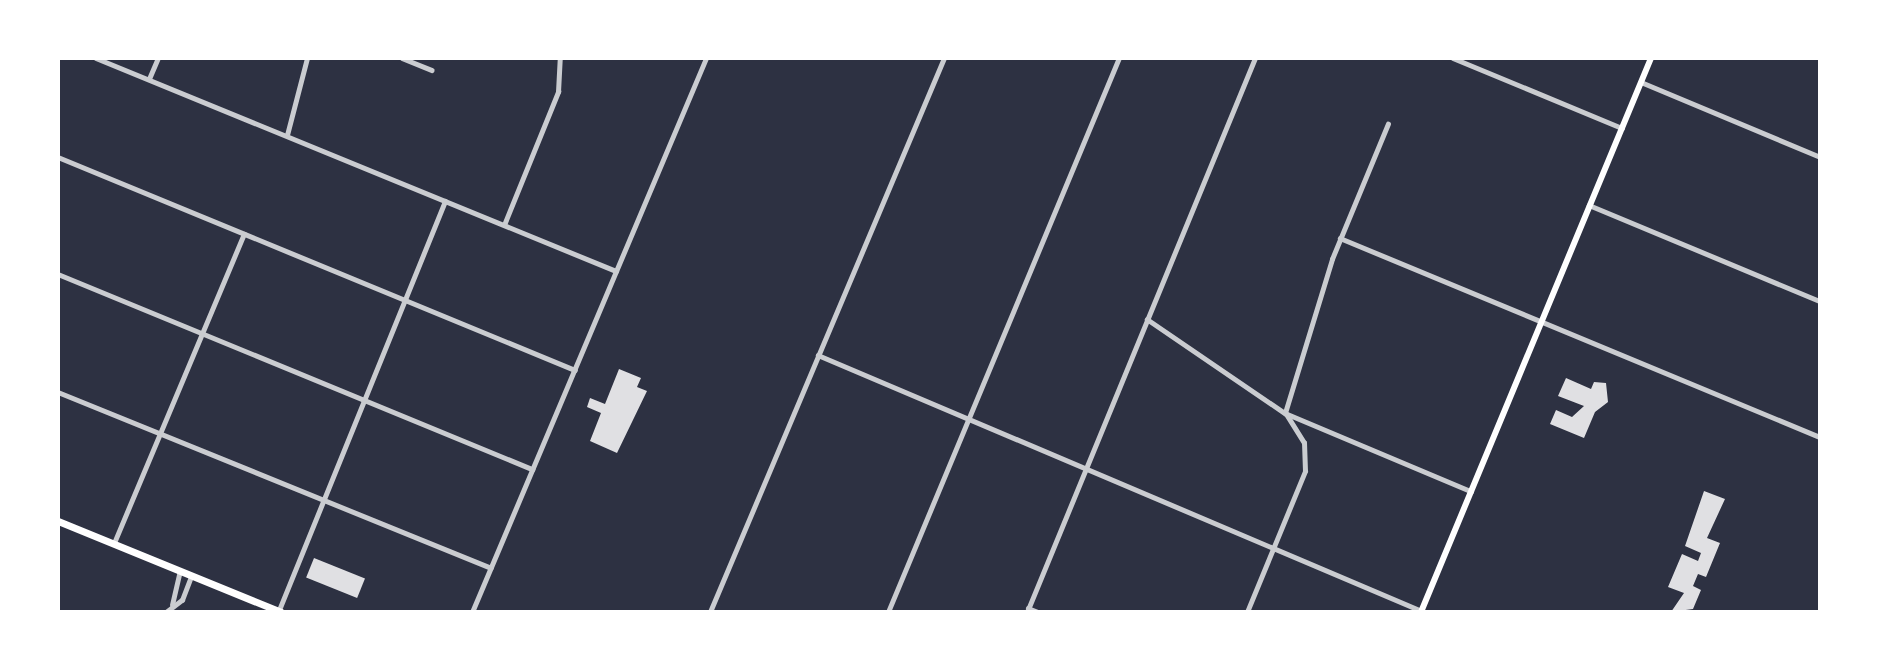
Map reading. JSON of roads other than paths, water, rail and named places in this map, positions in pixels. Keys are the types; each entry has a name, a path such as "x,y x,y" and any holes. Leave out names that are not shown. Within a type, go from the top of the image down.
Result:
{"main road":[{"path":"1421,612 1651,58"},
{"path":"58,521 280,612"}],"street":[{"path":"96,58 616,271"},
{"path":"149,79 158,58"},
{"path":"287,135 307,58"},
{"path":"402,58 432,70"},
{"path":"504,225 558,92 560,58"},
{"path":"472,612 706,58"},
{"path":"710,612 944,58"},
{"path":"888,612 1119,58"},
{"path":"1038,612 1027,610 1255,58"},
{"path":"1453,58 1622,128"},
{"path":"1641,82 1820,157"},
{"path":"1285,412 1340,237 1388,124"},
{"path":"58,157 575,370"},
{"path":"280,612 323,499 445,201"},
{"path":"1590,205 1820,301"},
{"path":"114,544 244,234"},
{"path":"1340,237 1820,437"},
{"path":"58,274 532,469"},
{"path":"1147,319 1285,412 1471,491"},
{"path":"818,355 1421,612"},
{"path":"58,391 491,568"},
{"path":"1247,612 1306,464 1303,439 1285,412"},
{"path":"172,605 180,571"},
{"path":"166,612 191,576"}]}
